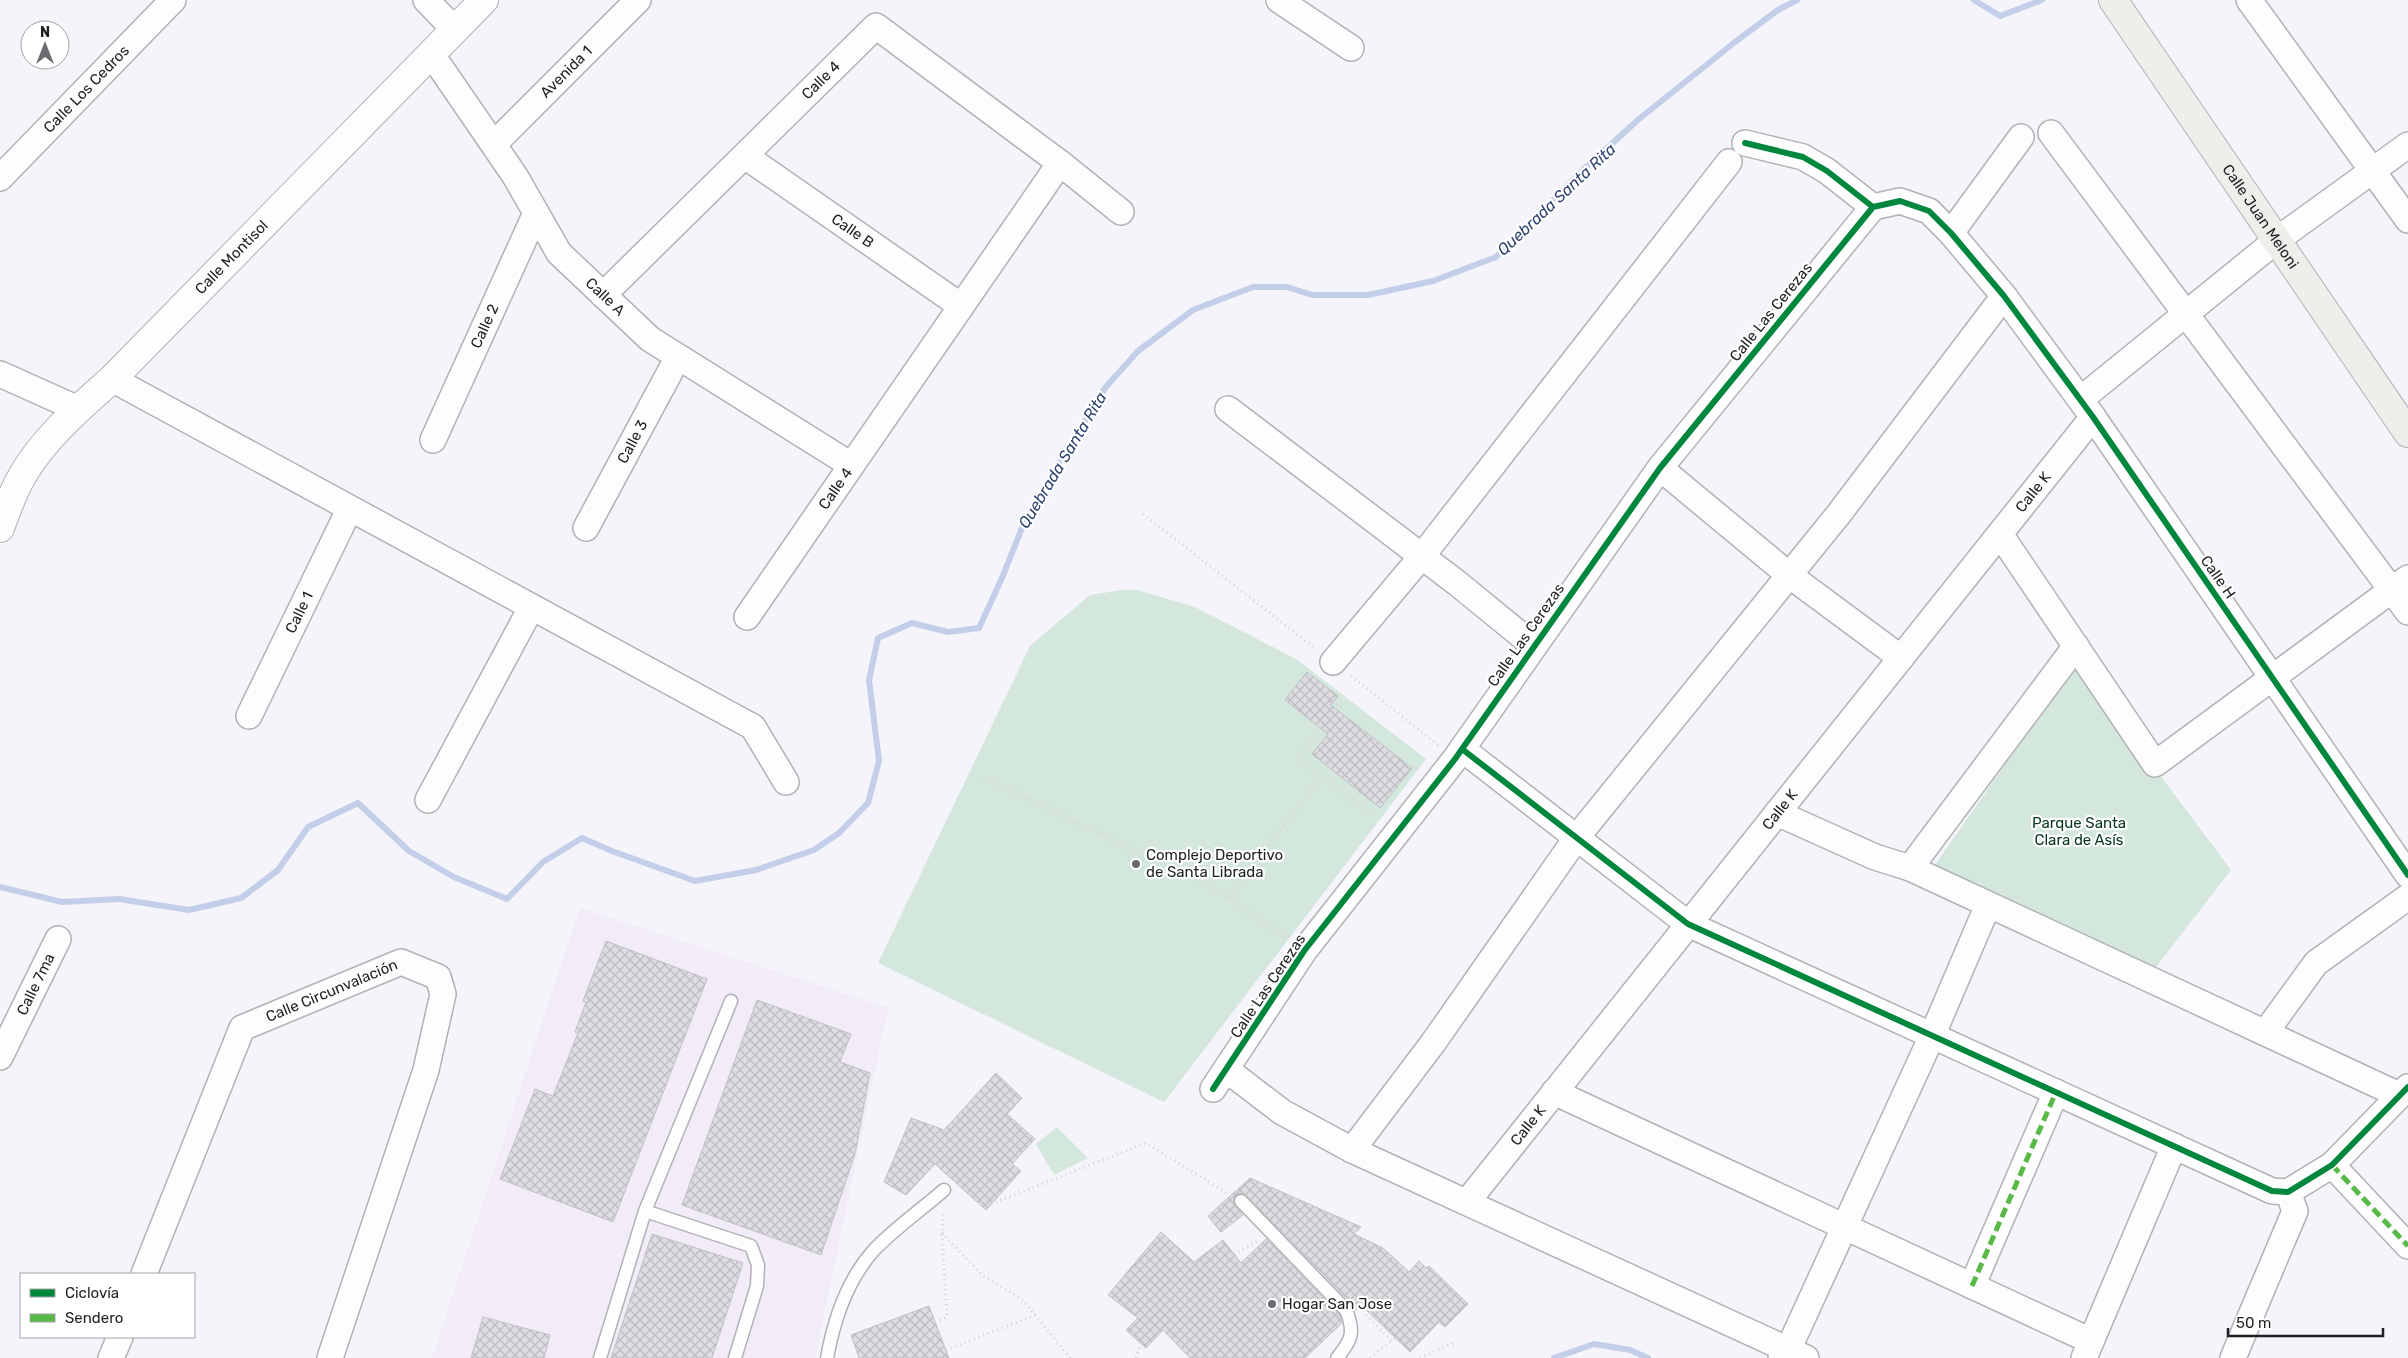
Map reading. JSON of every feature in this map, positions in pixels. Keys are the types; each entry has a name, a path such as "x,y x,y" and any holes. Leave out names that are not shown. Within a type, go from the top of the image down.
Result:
{"main road":[{"name":"Calle Juan Meloni","path":"2115,4 2278,239 2408,433"}],"street":[{"name":"Calle Los Cedros","path":"0,178 173,0"},
{"path":"426,0 455,30"},
{"name":"Calle Montisol","path":"0,528 21,478 40,451 78,409 112,379 484,0"},
{"name":"Avenida 1","path":"494,144 638,0"},
{"path":"1279,0 1351,48"},
{"path":"2249,0 2408,220"},
{"name":"Calle 4","path":"603,295 876,26 1060,163 1121,212"},
{"name":"Calle A","path":"432,54 494,144 559,253 650,339 851,465"},
{"path":"2051,133 2186,314 2400,584 2408,612"},
{"path":"1951,233 2021,137"},
{"name":"Calle K","path":"1467,1202 2000,534 2087,408 2186,314 2278,239 2408,145"},
{"path":"1333,662 1422,556 1737,153 1803,157 1827,170 1873,207"},
{"name":"Calle B","path":"745,156 961,306"},
{"name":"Calle 4","path":"747,617 1060,163"},
{"name":"Calle H","path":"1873,207 1900,201 1930,210 2004,296 2087,408 2408,875"},
{"name":"Calle Las Cerezas","path":"1352,1150 1220,1079 1304,951 1458,754 1533,645 1660,468 1873,207"},
{"name":"Calle 2","path":"433,440 536,213"},
{"path":"1988,905 1932,1036 1844,1226 1792,1355 1352,1150 1433,1043 1577,837 1838,515 2004,296"},
{"name":"Calle 3","path":"586,528 678,357"},
{"path":"0,374 78,409"},
{"path":"112,379 349,510 753,727 786,782"},
{"path":"1228,409 1422,556 1533,645"},
{"path":"1660,468 1789,575 1901,658"},
{"name":"Calle 1","path":"249,716 349,510"},
{"path":"2000,534 2155,764 2272,676 2400,584"},
{"path":"428,800 531,608"},
{"path":"1910,868 2076,646"},
{"path":"1458,754 1577,837 1688,924 2272,1191 2288,1192 2332,1165 2404,1091 2265,1033 1910,868 1875,857 1777,813"},
{"path":"2265,1033 2316,963 2408,897"},
{"name":"Calle 7ma","path":"0,1057 58,939"},
{"name":"Calle Circunvalación","path":"144,1273 242,1028 401,962 438,977 443,994 426,1070 330,1358"},
{"path":"1554,1092 1972,1286 2088,1350 2174,1146"},
{"path":"1972,1286 2056,1092"},
{"path":"2332,1165 2408,1246"},
{"path":"2233,1358 2295,1211 2288,1192"},
{"path":"111,1358 120,1338"}],"lane":[{"path":"600,1358 645,1211 731,1001"},
{"path":"827,1358 830,1339 847,1289 874,1250 944,1190"},
{"path":"1241,1201 1346,1310 1352,1325 1350,1340 1337,1358"},
{"path":"645,1211 751,1246 758,1265 757,1286 735,1358"}],"path":[{"path":"1143,514 1333,662 1458,754"},
{"path":"1337,704 1298,759 1372,814"},
{"path":"1229,897 1322,777"},
{"path":"984,778 1217,890 1304,951"},
{"path":"991,1204 1146,1143 1241,1201"},
{"path":"935,1322 946,1318 942,1233 944,1190"},
{"path":"1234,1254 1271,1232"},
{"path":"942,1233 982,1276 1023,1300 1070,1358"},
{"path":"946,1350 1035,1316"},
{"path":"1370,1358 1395,1338"},
{"path":"1136,1358 1141,1343"},
{"path":"1420,1358 1454,1344"}],"shaded area":[{"path":"580,908 888,1008 815,1358 432,1358"}],"green space":[{"name":"Complejo Deportivo de Santa Librada","path":"1122,590 1137,590 1195,607 1296,659 1426,759 1164,1102 878,963 1030,646 1090,595"},
{"name":"Parque Santa Clara de Asís","path":"2076,663 2231,870 2149,976 1932,869"},
{"path":"1057,1127 1088,1158 1054,1175 1036,1144"}],"building":[{"path":"1307,672 1338,696 1331,705 1412,768 1380,808 1312,754 1328,734 1285,700"},
{"path":"606,941 707,979 613,1222 500,1179 535,1089 553,1096 578,1033 575,1032 586,1002 583,1001"},
{"path":"757,1000 851,1034 840,1062 870,1073 855,1154 821,1255 682,1205"},
{"path":"996,1073 1022,1098 1007,1114 1035,1139 1012,1164 1021,1171 986,1210 935,1164 906,1195 884,1182 911,1118 944,1130"},
{"path":"1250,1178 1361,1227 1354,1234 1383,1248 1409,1272 1419,1261 1426,1268 1429,1266 1468,1304 1445,1327 1439,1322 1410,1352 1361,1305 1355,1311 1352,1304 1246,1195 1240,1193 1235,1196 1233,1203 1243,1215 1221,1232 1208,1216"},
{"path":"1161,1232 1194,1262 1223,1240 1241,1263 1266,1239 1339,1314 1342,1323 1305,1358 1190,1358 1163,1330 1146,1348 1126,1330 1138,1318 1108,1295"},
{"path":"652,1234 743,1263 712,1358 611,1358"},
{"path":"929,1306 949,1358 859,1358 851,1335"},
{"path":"483,1317 550,1335 544,1358 471,1358"}],"waterway":[{"name":"Quebrada Santa Rita","path":"0,887 62,902 119,899 189,910 241,898 278,870 308,827 358,803 409,851 454,877 507,899 543,862 582,838 695,881 756,870 814,850 839,833 868,803 879,761 869,680 878,638 912,623 948,632 979,628 1002,578 1026,518 1105,388 1138,351 1193,310 1253,287 1287,287 1312,295 1368,295 1433,281 1496,257 1584,169 1639,119 1735,42 1778,10 1797,0"},
{"name":"Quebrada Santa Rita","path":"1974,0 2000,16 2042,0"},
{"path":"1554,1358 1594,1344 1630,1350 1648,1358"}],"marked path":[{"path":"1972,1286 2056,1092"},
{"path":"2332,1165 2408,1246"}],"cycle path":[{"path":"1745,143 1803,157 1827,171 1873,207 1900,201 1929,211 1951,233 2004,296 2093,417 2408,875"},
{"path":"1213,1089 1304,951 1455,759 1660,468 1873,207"},
{"path":"1462,749 1688,924 2272,1191 2288,1192 2332,1165 2408,1087"}],"place":[{"name":"Complejo Deportivo de Santa Librada","path":"1136,864"},
{"name":"Hogar San Jose","path":"1272,1304"}]}
